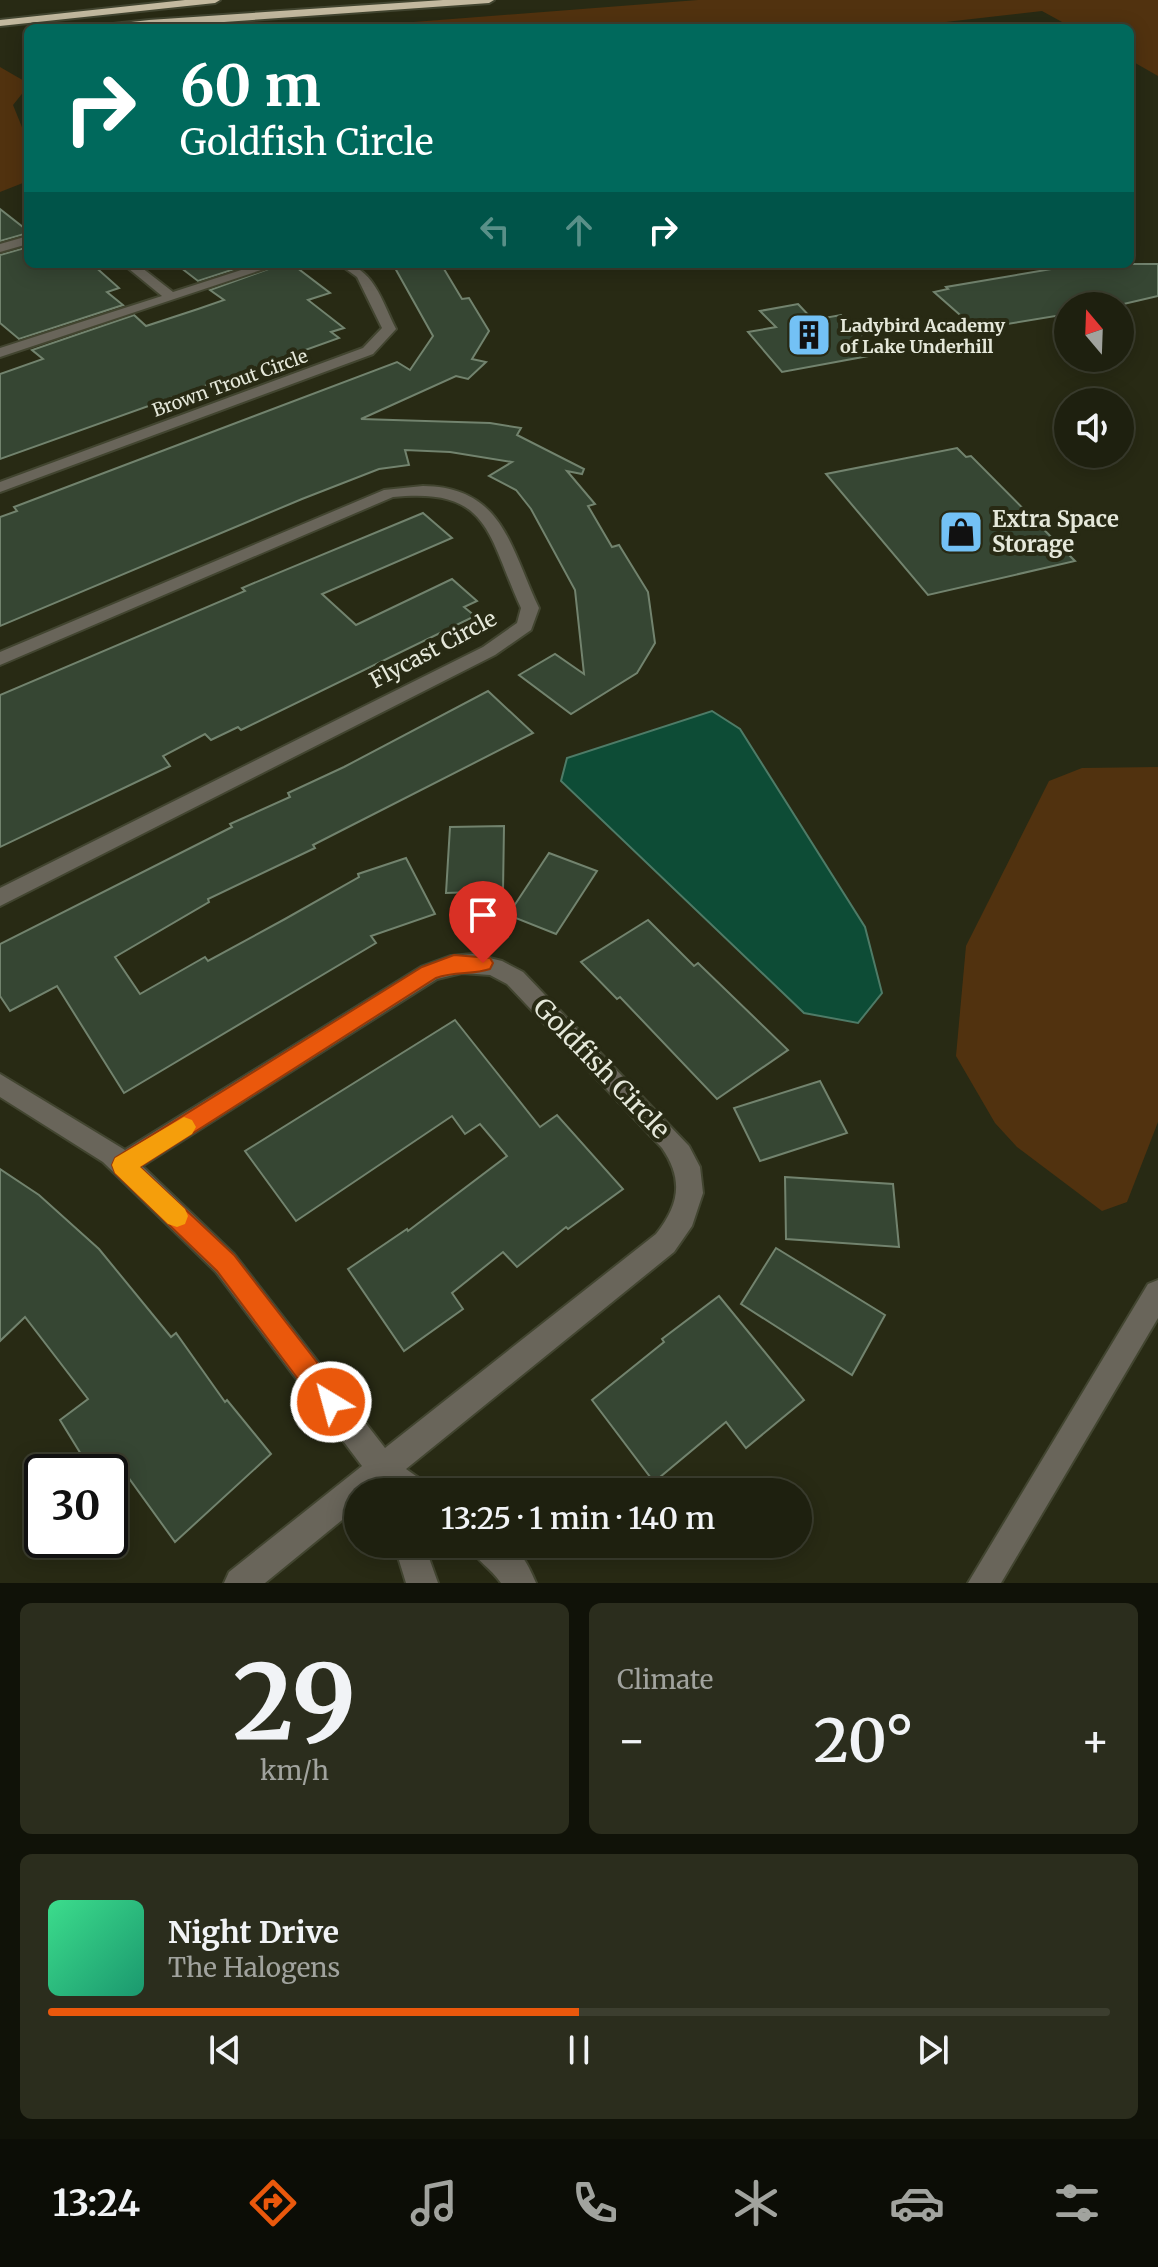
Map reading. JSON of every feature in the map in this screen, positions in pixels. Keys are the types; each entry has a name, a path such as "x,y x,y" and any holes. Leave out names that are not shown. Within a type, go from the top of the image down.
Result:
{"highway":[{"path":"0,23 215,0"},
{"path":"143,24 353,0"},
{"path":"148,24 489,0"}],"street":[{"path":"0,248 24,241"},
{"path":"134,268 171,297"},
{"path":"0,353 261,268"},
{"name":"Brown Trout Circle","path":"0,487 368,351 389,329 362,275 351,268"},
{"name":"Flycast Circle","path":"0,659 390,493 417,490 446,493 477,505 489,522 530,608 525,626 489,651 0,898"},
{"name":"Goldfish Circle","path":"123,1165 429,973 468,962 498,967 515,978 671,1140 688,1168 691,1192 687,1215 678,1229 392,1478"},
{"path":"0,1084 112,1154 225,1263 384,1478"},
{"path":"984,1583 1158,1293"},
{"name":"Goldfish Circle","path":"240,1583 344,1512"},
{"path":"414,1558 422,1583"},
{"path":"501,1558 520,1583"}],"shaded area":[{"path":"698,0 1158,0 1158,76 1134,62 1134,24 1066,24 1042,11 928,24 388,24"},
{"path":"0,67 24,81 24,91 13,105 24,132 24,183 0,192"},
{"path":"712,711 740,729 865,927 882,993 858,1023 804,1013 561,781 567,758"},
{"path":"1158,767 1158,1122 1127,1202 1102,1211 1017,1147 995,1123 956,1056 966,946 1049,781 1082,768"}],"building":[{"path":"0,209 24,228 24,234 0,241"},
{"path":"24,248 24,268 96,268 119,288 107,292 123,305 19,339 0,323 0,255"},
{"path":"1134,264 1158,264 1158,296 1134,302 1134,292 1054,292 1054,316 976,329 934,292 948,289 946,287 1058,268 1134,268"},
{"path":"181,268 238,268 198,281"},
{"path":"271,268 297,268 330,293 308,300 344,328 331,332 339,338 0,459 0,374 43,359 32,350 134,315 146,326 224,300 210,290"},
{"path":"395,268 443,268 462,299 469,298 489,331 472,359 486,362 468,379 456,376 361,419 490,423 521,428 517,435 584,469 582,474 567,471 595,504 588,506 612,547 619,545 648,592 655,643 637,673 571,714 519,675 555,654 584,674 575,590 531,509 516,490 489,476 512,462 450,452 405,450 409,465 379,469 302,499 0,626 0,517 17,511 14,507 397,362 410,370 433,336"},
{"name":"Ladybird Academy of Lake Underhill","path":"798,304 813,320 841,315 879,354 782,372 748,332 776,327 760,311"},
{"name":"Extra Space Storage","path":"957,448 966,457 971,456 1075,561 928,595 826,474"},
{"path":"423,513 452,538 322,594 356,625 452,579 477,601 464,607 475,616 241,730 238,727 211,740 205,734 163,756 170,766 0,847 0,695 245,591 242,588"},
{"path":"488,691 533,733 313,845 315,848 208,899 209,902 115,957 140,994 205,957 208,961 285,919 359,877 358,874 406,858 435,914 371,936 376,943 124,1093 57,986 10,1011 0,996 0,944 232,827 230,824 290,797 288,793"},
{"path":"504,826 503,891 446,893 450,827"},
{"path":"549,853 597,871 556,934 508,915"},
{"path":"648,920 694,966 698,963 788,1050 717,1099 620,997 617,999 581,962"},
{"path":"455,1020 540,1127 557,1115 623,1189 568,1229 566,1227 517,1267 503,1252 452,1293 463,1309 404,1351 348,1269 408,1231 507,1156 480,1124 465,1134 452,1116 296,1221 245,1151"},
{"path":"820,1081 847,1133 760,1161 734,1108"},
{"path":"0,1169 39,1195 99,1249 171,1337 176,1333 225,1402 227,1400 271,1454 175,1542 128,1477 128,1454 81,1454 60,1420 88,1399 25,1317 0,1341"},
{"path":"785,1177 893,1184 899,1247 786,1239"},
{"path":"776,1248 885,1315 852,1375 741,1304"},
{"path":"719,1296 804,1400 746,1448 726,1422 659,1478 651,1478 592,1400 664,1342 662,1339"}],"slow traffic":[{"path":"177,1216 123,1165 184,1127"}],"place":[{"name":"Ladybird Academy of Lake Underhill","path":"809,335"},
{"name":"Extra Space Storage","path":"961,532"}],"route":[{"path":"331,1402 225,1263 123,1165 429,973 454,964 483,963"}]}
